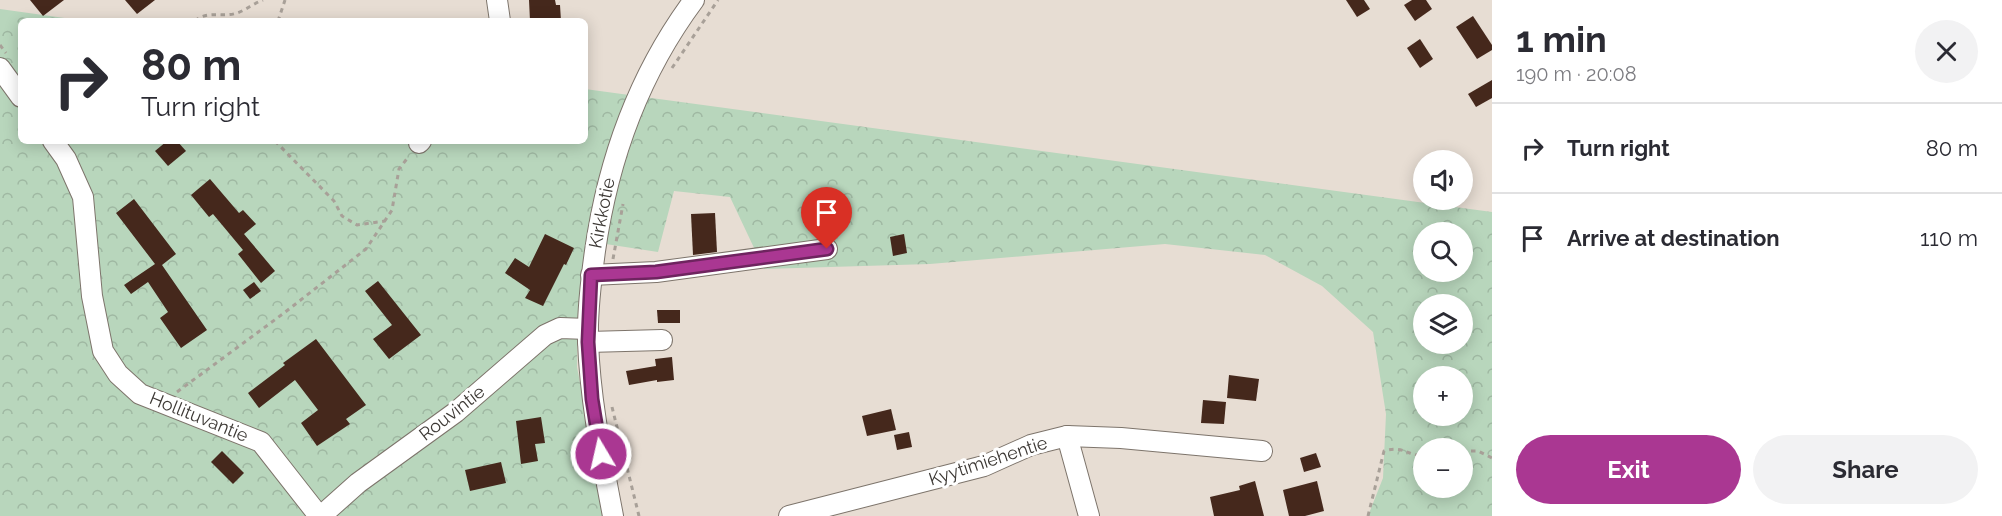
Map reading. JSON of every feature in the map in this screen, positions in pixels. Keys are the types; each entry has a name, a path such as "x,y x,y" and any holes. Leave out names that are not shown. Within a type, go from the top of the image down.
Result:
{"street":[{"path":"497,0 500,18"},
{"name":"Kirkkotie","path":"613,516 592,399 588,336 601,275 599,223 614,157 630,112 668,39 694,0"},
{"path":"0,68 18,93"},
{"name":"Hollituvantie","path":"55,144 66,159 82,197 94,307 103,351 118,374 140,394 261,442 320,516"},
{"path":"601,275 656,272 827,249"},
{"name":"Rouvintie","path":"320,516 358,483 456,412 545,335 560,328 588,336 662,340"},
{"path":"1068,436 1089,516"},
{"name":"Kyytimiehentie","path":"789,516 859,508 984,466 1031,445 1068,436 1121,438 1262,451"}],"path":[{"path":"199,18 238,14 263,0"},
{"path":"279,18 285,0"},
{"path":"669,73 718,0"},
{"path":"278,144 334,201 342,216 357,225 385,221"},
{"path":"175,393 284,314 366,249 392,210 399,169 418,144"},
{"path":"601,275 624,194"},
{"path":"170,391 185,397"},
{"path":"611,404 639,516"},
{"path":"1368,516 1384,450 1397,447 1413,454"},
{"path":"1473,451 1492,458"}],"green space":[{"path":"0,9 64,18 18,18 18,144 588,144 588,89 1413,201 1413,210 1473,209 1492,212 1492,516 1368,516 1383,478 1386,414 1373,332 1322,286 1265,255 1165,244 930,264 764,269 730,197 674,191 658,252 586,241 578,308 577,367 606,516 0,516"}],"building":[{"path":"30,0 64,0 43,16"},
{"path":"125,0 155,0 137,14"},
{"path":"529,0 555,0 556,5 560,5 561,18 530,18"},
{"path":"1346,0 1364,0 1370,9 1357,17"},
{"path":"1412,0 1426,0 1432,9 1415,21 1404,5"},
{"path":"1473,16 1492,45 1492,50 1477,59 1456,27"},
{"path":"1420,39 1433,59 1420,68 1407,48"},
{"path":"1492,80 1492,98 1476,107 1468,94"},
{"path":"163,144 180,144 186,151 168,166 155,151"},
{"path":"210,179 239,213 243,210 256,224 244,234 275,271 261,283 238,254 243,250 213,214 209,217 191,195"},
{"path":"134,199 176,254 162,265 207,330 181,348 160,318 168,312 148,282 131,294 124,285 155,264 116,213"},
{"path":"715,213 717,252 693,255 691,214"},
{"path":"545,234 574,248 543,306 525,298 530,290 505,273 515,258 529,267"},
{"path":"904,234 907,253 893,256 890,237"},
{"path":"378,281 421,335 389,359 373,339 392,325 365,291"},
{"path":"254,282 261,291 250,299 243,290"},
{"path":"657,310 680,310 680,323 658,323"},
{"path":"316,339 366,405 346,419 350,424 317,446 301,423 318,410 295,380 259,408 248,393"},
{"path":"672,357 674,380 657,382 657,380 629,385 626,371 656,366 655,359"},
{"path":"1229,375 1259,379 1256,401 1227,398"},
{"path":"1203,400 1226,402 1224,424 1201,423"},
{"path":"891,409 896,430 867,436 862,416"},
{"path":"541,417 545,443 535,444 538,461 521,464 516,421"},
{"path":"909,432 912,447 897,450 894,435"},
{"path":"222,451 244,473 233,484 211,462"},
{"path":"1316,453 1321,467 1304,472 1300,458"},
{"path":"501,462 506,483 470,491 465,470"},
{"path":"1255,481 1264,516 1214,516 1210,497 1240,490 1239,486"},
{"path":"1317,481 1324,511 1305,516 1289,516 1283,490"}],"route":[{"path":"601,454 592,399 588,342 591,275 656,272 827,249"}]}
